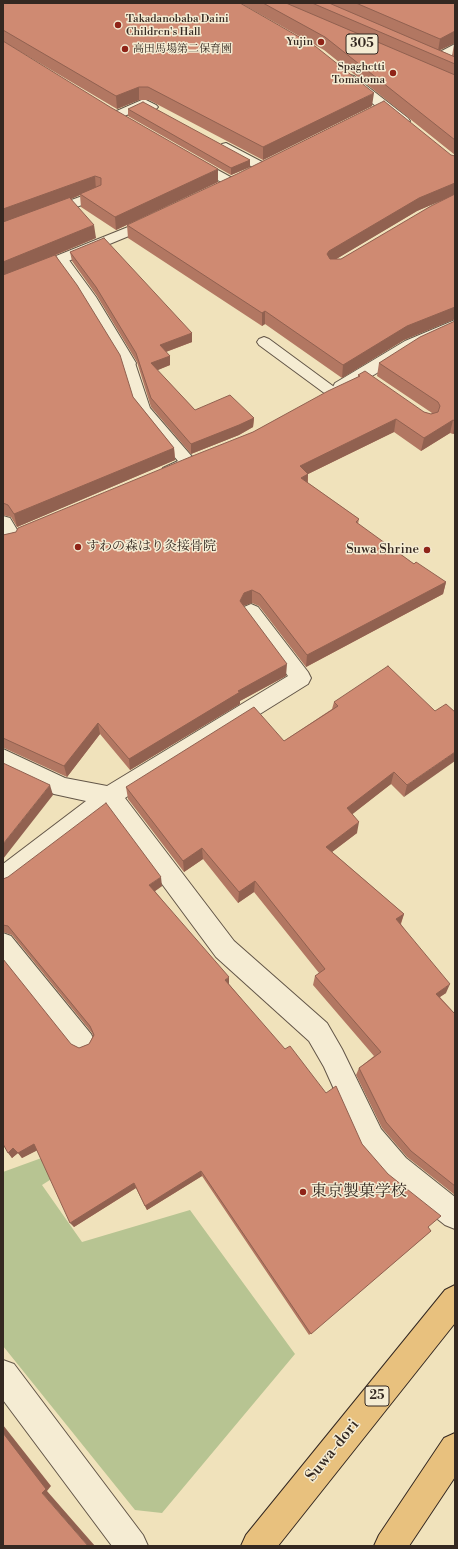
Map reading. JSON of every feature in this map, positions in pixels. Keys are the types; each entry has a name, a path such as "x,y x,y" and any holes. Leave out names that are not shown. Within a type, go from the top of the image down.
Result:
{"main road":[{"name":"Suwa-dori","path":"257,1546 455,1300"},
{"path":"390,1546 455,1449"},
{"name":"25","path":"272,1546 299,1492"}],"street":[{"path":"439,58 455,48"},
{"path":"343,73 414,130"},
{"path":"372,113 385,106"},
{"path":"3,283 61,258 88,297 128,363"},
{"path":"325,396 369,379 411,345 455,324"},
{"path":"3,878 110,796 301,678 251,612"},
{"path":"6,764 62,787 110,796 225,949 318,1032 333,1058 371,1139 396,1168 455,1215"},
{"path":"3,1375 132,1546"}],"lane":[{"path":"130,124 113,114 144,103 165,114"},
{"path":"214,141 262,168"},
{"path":"184,155 232,183"},
{"path":"218,190 276,161"},
{"path":"3,230 96,195"},
{"path":"61,258 168,214"},
{"path":"264,342 325,396"},
{"path":"128,363 143,409 195,460 153,478"},
{"path":"3,943 82,1042"}],"green space":[{"path":"80,1144 83,1159 42,1185 82,1242 190,1210 295,1354 162,1513 135,1510 3,1346 3,1172"}],"building":[{"path":"3,3 240,3 315,46 374,93 263,147 148,87 139,87 116,96 3,30"},
{"path":"263,3 286,3 455,75 455,140 325,37"},
{"path":"312,3 329,3 455,57 455,64"},
{"path":"356,3 455,3 455,31 440,39"},
{"path":"3,41 110,107 218,169 115,217 80,194 101,185 101,178 95,176 3,209"},
{"path":"384,101 451,155 455,156 455,183 419,198 329,251 327,254 330,259 341,259 431,206 455,194 455,307 407,326 343,365 265,311 262,313 127,225 237,174"},
{"path":"143,102 250,160 231,168 128,109"},
{"path":"71,197 70,198 94,225 3,262 3,222"},
{"path":"104,238 192,333 160,345 170,356 151,363 195,410 230,395 254,418 191,444 151,398 136,353 96,287 70,252"},
{"path":"55,255 77,285 120,355 133,397 174,448 14,514 8,505 3,503 3,275"},
{"path":"455,321 455,421 453,420 424,438 396,419 300,466 308,474 301,478 359,519 356,522 414,564 416,562 446,582 307,655 260,594 252,590 244,593 240,601 287,664 238,691 240,692 129,759 98,723 64,766 3,738 3,535 16,532 18,528 253,432 328,391 360,376 358,375 365,371 424,412 431,414 438,412 440,406 438,402 379,363 420,337"},
{"path":"388,666 435,711 446,704 455,712 455,752 407,785 394,772 347,808 359,822 326,847 404,914 396,919 450,984 436,994 455,1014 455,1186 411,1151 386,1122 359,1068 381,1052 315,976 325,969 255,881 239,892 202,848 183,861 126,787 254,707 284,741 338,706 334,702"},
{"path":"3,763 50,785 3,844"},
{"path":"106,803 161,877 149,885 229,977 225,980 285,1049 290,1046 326,1093 336,1086 362,1144 388,1174 441,1216 428,1227 431,1231 311,1334 201,1171 145,1206 134,1183 70,1223 34,1144 18,1153 13,1148 8,1153 3,1144 3,959 71,1044 79,1048 89,1044 94,1035 90,1026 8,926 3,925 3,879 8,877"},
{"path":"3,1433 46,1489 42,1493 88,1546 3,1546"}],"place":[{"name":"Takadanobaba Daini Children's Hall","path":"118,25"},
{"name":"Yujin","path":"321,42"},
{"name":"高田馬場第二保育園","path":"125,49"},
{"name":"Spaghetti Tomatoma","path":"393,73"},
{"name":"すわの森はり灸接骨院","path":"78,547"},
{"name":"Suwa Shrine","path":"427,550"},
{"name":"東京製菓学校","path":"303,1192"}]}
